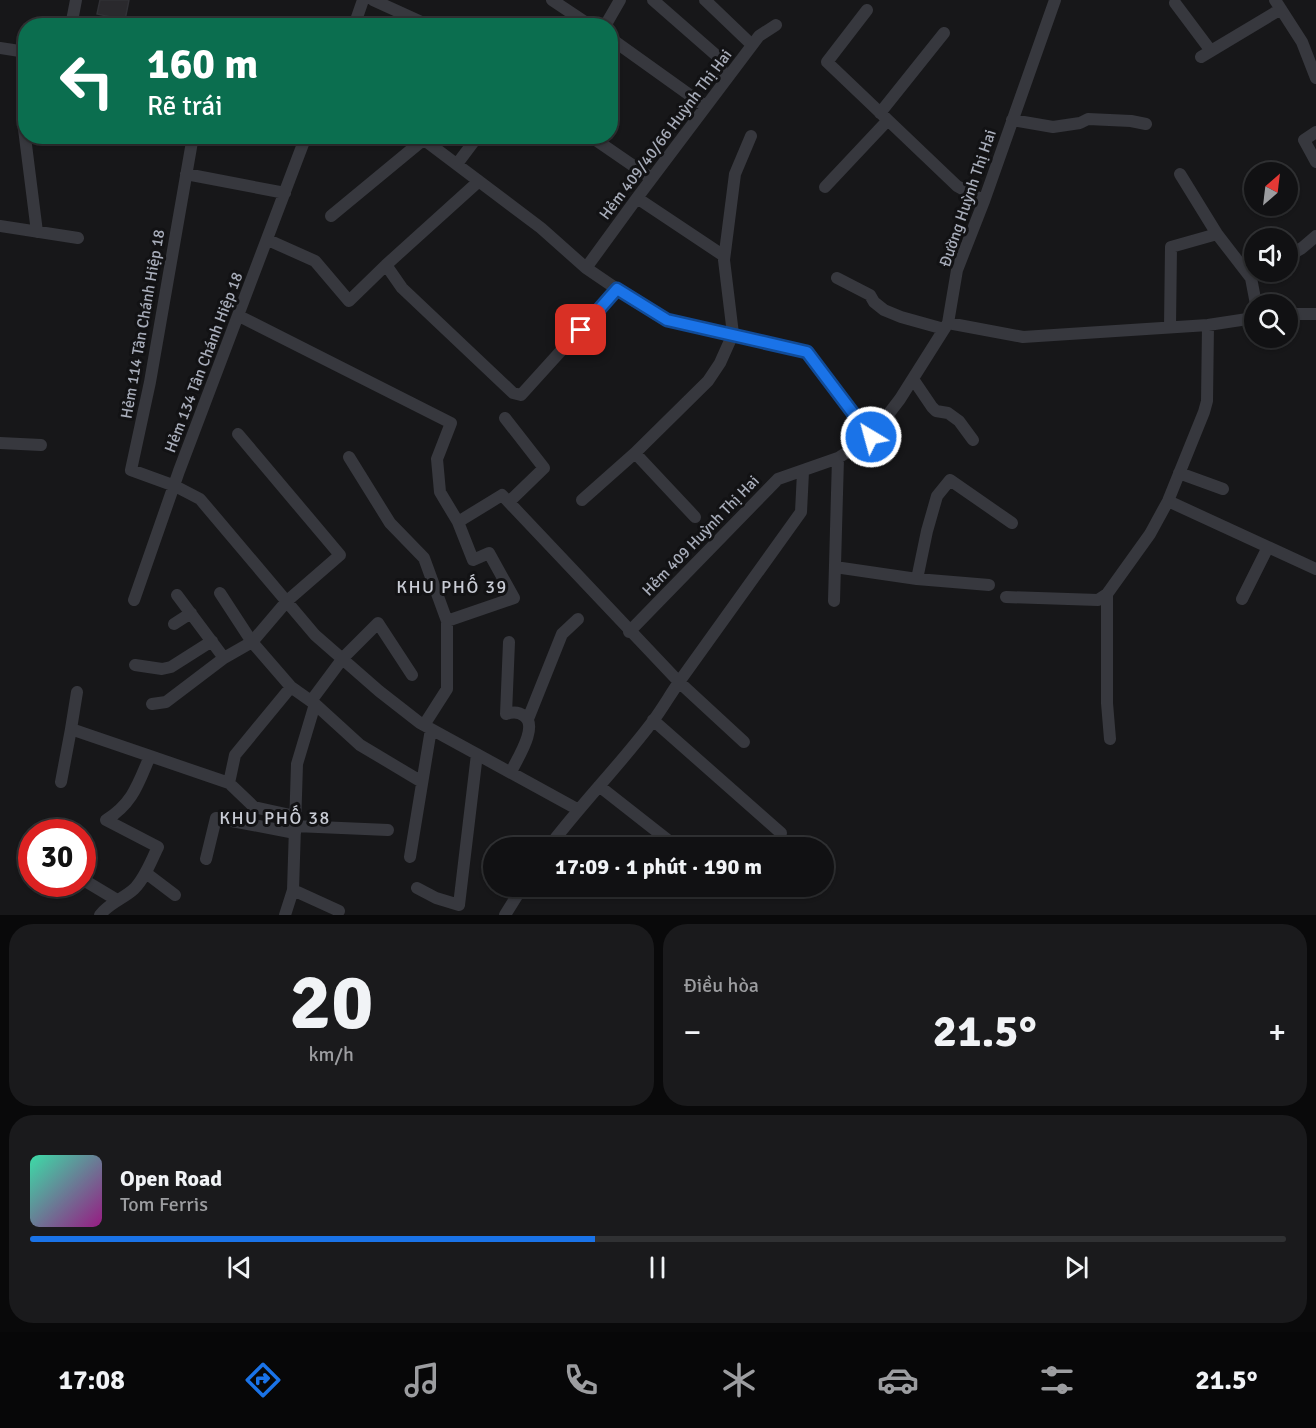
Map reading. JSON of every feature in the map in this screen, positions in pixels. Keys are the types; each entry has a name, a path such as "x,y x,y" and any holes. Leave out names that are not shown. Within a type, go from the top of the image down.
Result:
{"street":[{"path":"73,18 76,0"},
{"path":"357,18 363,0"},
{"path":"373,0 412,18"},
{"path":"552,0 579,18"},
{"path":"610,18 620,0"},
{"path":"653,0 717,56 725,79"},
{"path":"705,0 752,45"},
{"name":"Đường Huỳnh Thị Hai","path":"946,326 957,270 984,201 1055,0"},
{"path":"1175,3 1206,54 1278,4 1302,42 1316,78"},
{"path":"867,10 827,62 957,186 984,201"},
{"name":"Hẻm 409/40/66 Huỳnh Thị Hai","path":"586,268 725,79 759,36 776,25"},
{"path":"825,187 884,117 944,33"},
{"path":"1306,54 1316,43"},
{"path":"618,44 705,106"},
{"path":"0,48 18,51"},
{"path":"1012,120 1053,127 1088,120 1131,121 1146,124"},
{"path":"1316,132 1304,140 1316,162"},
{"path":"582,500 708,381 720,363 733,334 724,256 735,174 751,136"},
{"path":"26,144 37,232"},
{"name":"Hẻm 114 Tân Chánh Hiệp 18","path":"175,486 131,470 150,382 192,144"},
{"name":"Hẻm 134 Tân Chánh Hiệp 18","path":"134,600 303,144"},
{"path":"331,216 414,144"},
{"path":"429,144 541,228 586,268 667,320 807,352 871,437"},
{"path":"457,164 471,144"},
{"path":"602,144 651,178"},
{"path":"186,174 285,193"},
{"path":"1180,174 1217,234 1244,262"},
{"path":"268,240 315,261 349,301 479,181"},
{"path":"637,198 724,256"},
{"path":"0,226 78,238"},
{"path":"1170,327 1171,247 1217,234"},
{"path":"1298,250 1316,236"},
{"path":"386,266 402,288 513,393 521,394 617,289"},
{"path":"837,278 870,295 874,302 884,310 901,317 1023,337 1208,325 1244,320"},
{"path":"1298,314 1316,314"},
{"path":"239,316 451,423 437,459 440,492 458,522 473,560 489,553 514,598 447,621"},
{"path":"1006,597 1098,600 1107,594 1150,534 1168,501 1207,401 1208,325"},
{"name":"Hẻm 409 Huỳnh Thị Hai","path":"629,632 778,479 838,458 871,437 913,379 946,326"},
{"path":"913,379 932,407 936,411 948,413 959,421 973,440"},
{"path":"505,418 544,468 509,502"},
{"path":"152,704 166,702 224,658 252,642 287,601 340,555 238,434"},
{"path":"0,443 41,445"},
{"path":"634,453 695,517"},
{"path":"349,457 390,523 424,558 447,621 447,689 428,727 410,857"},
{"path":"834,601 838,458"},
{"path":"556,837 577,809 653,720 801,512 803,472"},
{"path":"1179,473 1223,489"},
{"path":"917,579 937,496 950,480 1011,523"},
{"path":"175,486 200,499 315,634 379,691 428,727 577,809"},
{"path":"458,522 502,495 629,632 744,742"},
{"path":"1168,501 1316,569"},
{"path":"1242,599 1268,547"},
{"path":"835,567 917,579 989,585"},
{"path":"220,593 252,642 291,687 313,702 360,746 422,782"},
{"path":"1107,594 1107,703 1110,739"},
{"path":"177,595 224,658"},
{"path":"174,624 191,613"},
{"path":"528,719 562,633 578,619"},
{"path":"285,915 293,890 297,764 313,702 343,658 378,623 412,675"},
{"path":"135,665 162,669 171,667 212,641"},
{"path":"509,642 506,714 518,712 528,719 530,725 528,735 511,772"},
{"path":"229,783 236,755 291,687"},
{"path":"64,778 77,692"},
{"path":"653,720 781,833"},
{"path":"71,729 229,783 254,807 295,825"},
{"path":"417,888 436,898 459,905 477,754"},
{"path":"99,915 133,890 146,873 158,847 106,820 130,800 150,756"},
{"path":"599,786 664,837"},
{"path":"206,859 216,818 388,830"},
{"path":"146,873 175,895"},
{"path":"96,887 117,900"},
{"path":"293,890 339,911"},
{"path":"505,915 516,897"}],"building":[{"path":"100,0 129,0 125,18 97,14"}],"district":[{"name":"KHU PHỐ 39","path":"452,587"},
{"name":"KHU PHỐ 38","path":"275,818"}],"route":[{"path":"581,330 617,289 667,320 807,352 871,437"}]}
